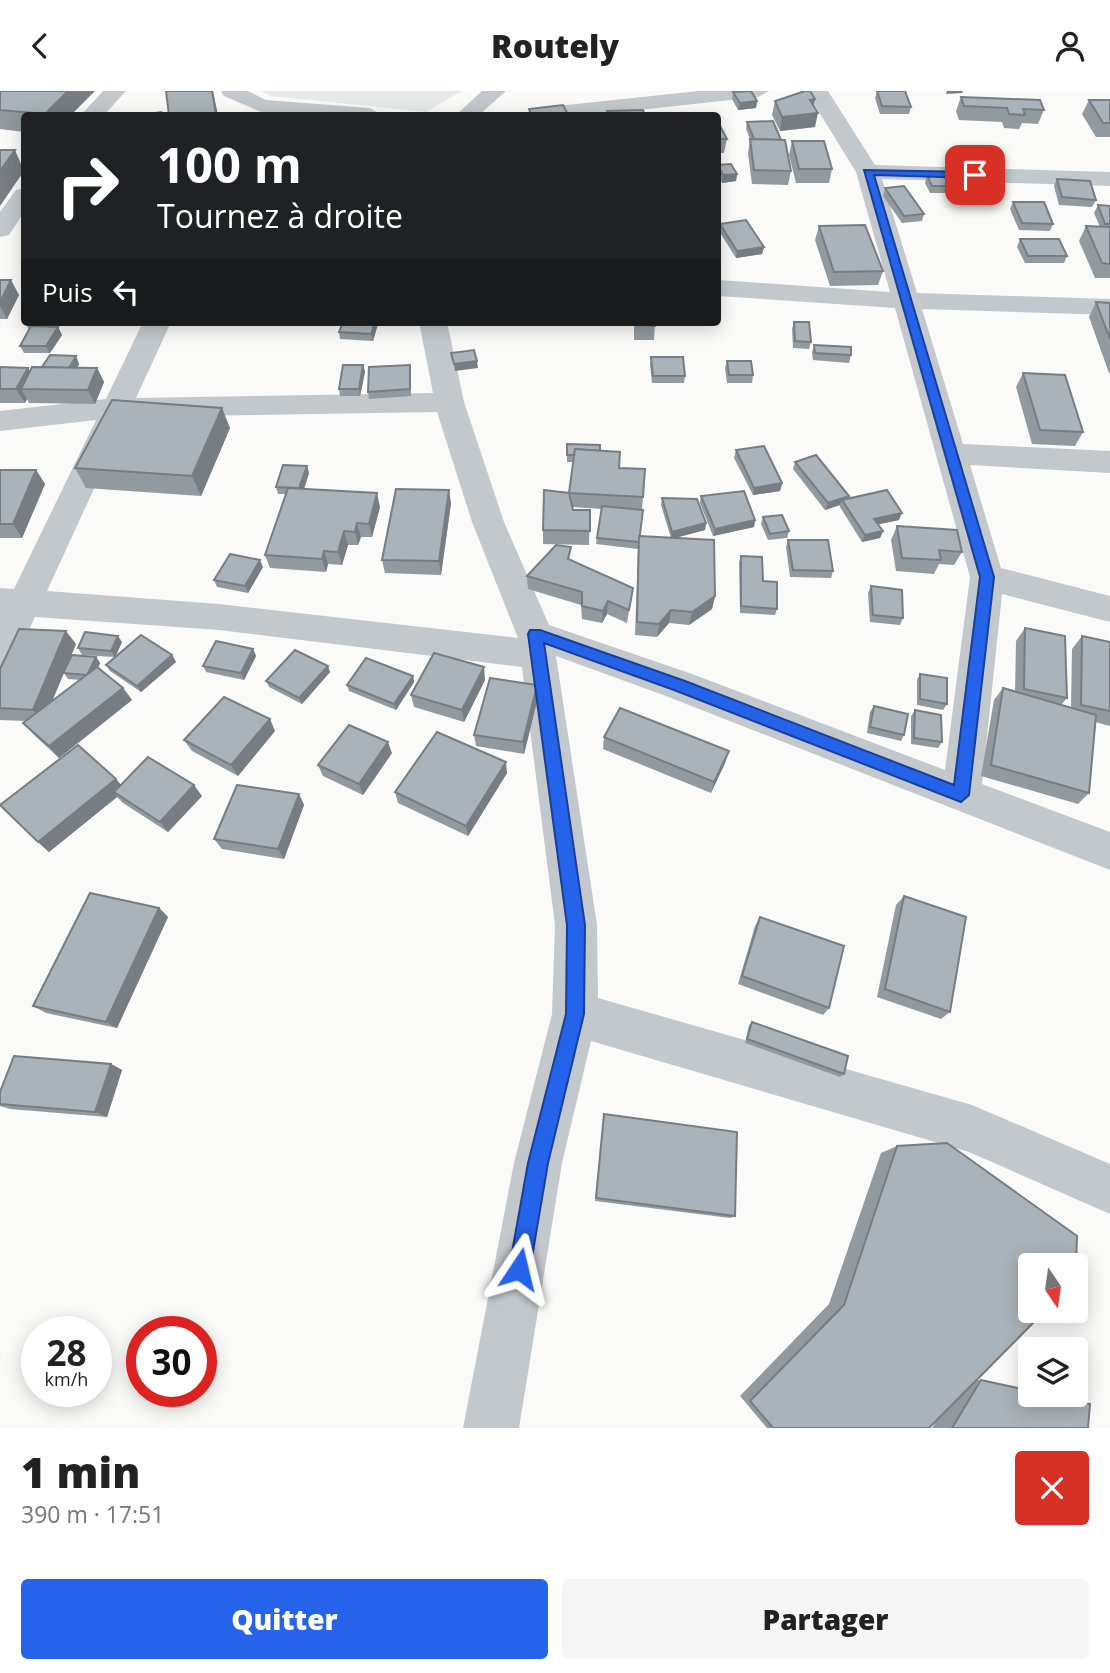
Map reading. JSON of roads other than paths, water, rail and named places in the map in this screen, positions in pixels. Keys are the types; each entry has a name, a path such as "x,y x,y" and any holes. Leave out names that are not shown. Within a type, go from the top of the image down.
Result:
{"street":[{"path":"95,112 115,91"},
{"path":"232,91 259,111 287,112"},
{"path":"470,112 495,91"},
{"path":"566,112 758,91"},
{"path":"817,91 868,172 987,577 961,795"},
{"path":"868,172 1110,179"},
{"path":"0,230 21,199"},
{"path":"721,288 905,301 1110,307"},
{"path":"0,654 12,601 116,408 155,326"},
{"path":"434,326 449,401 488,522 537,644 576,925 575,1014 538,1163 491,1428"},
{"path":"0,421 116,408 449,401"},
{"path":"952,454 1110,462"},
{"path":"987,577 1110,609"},
{"path":"12,601 537,644 679,685 1110,851"},
{"path":"575,1014 972,1129 1110,1189"}]}
